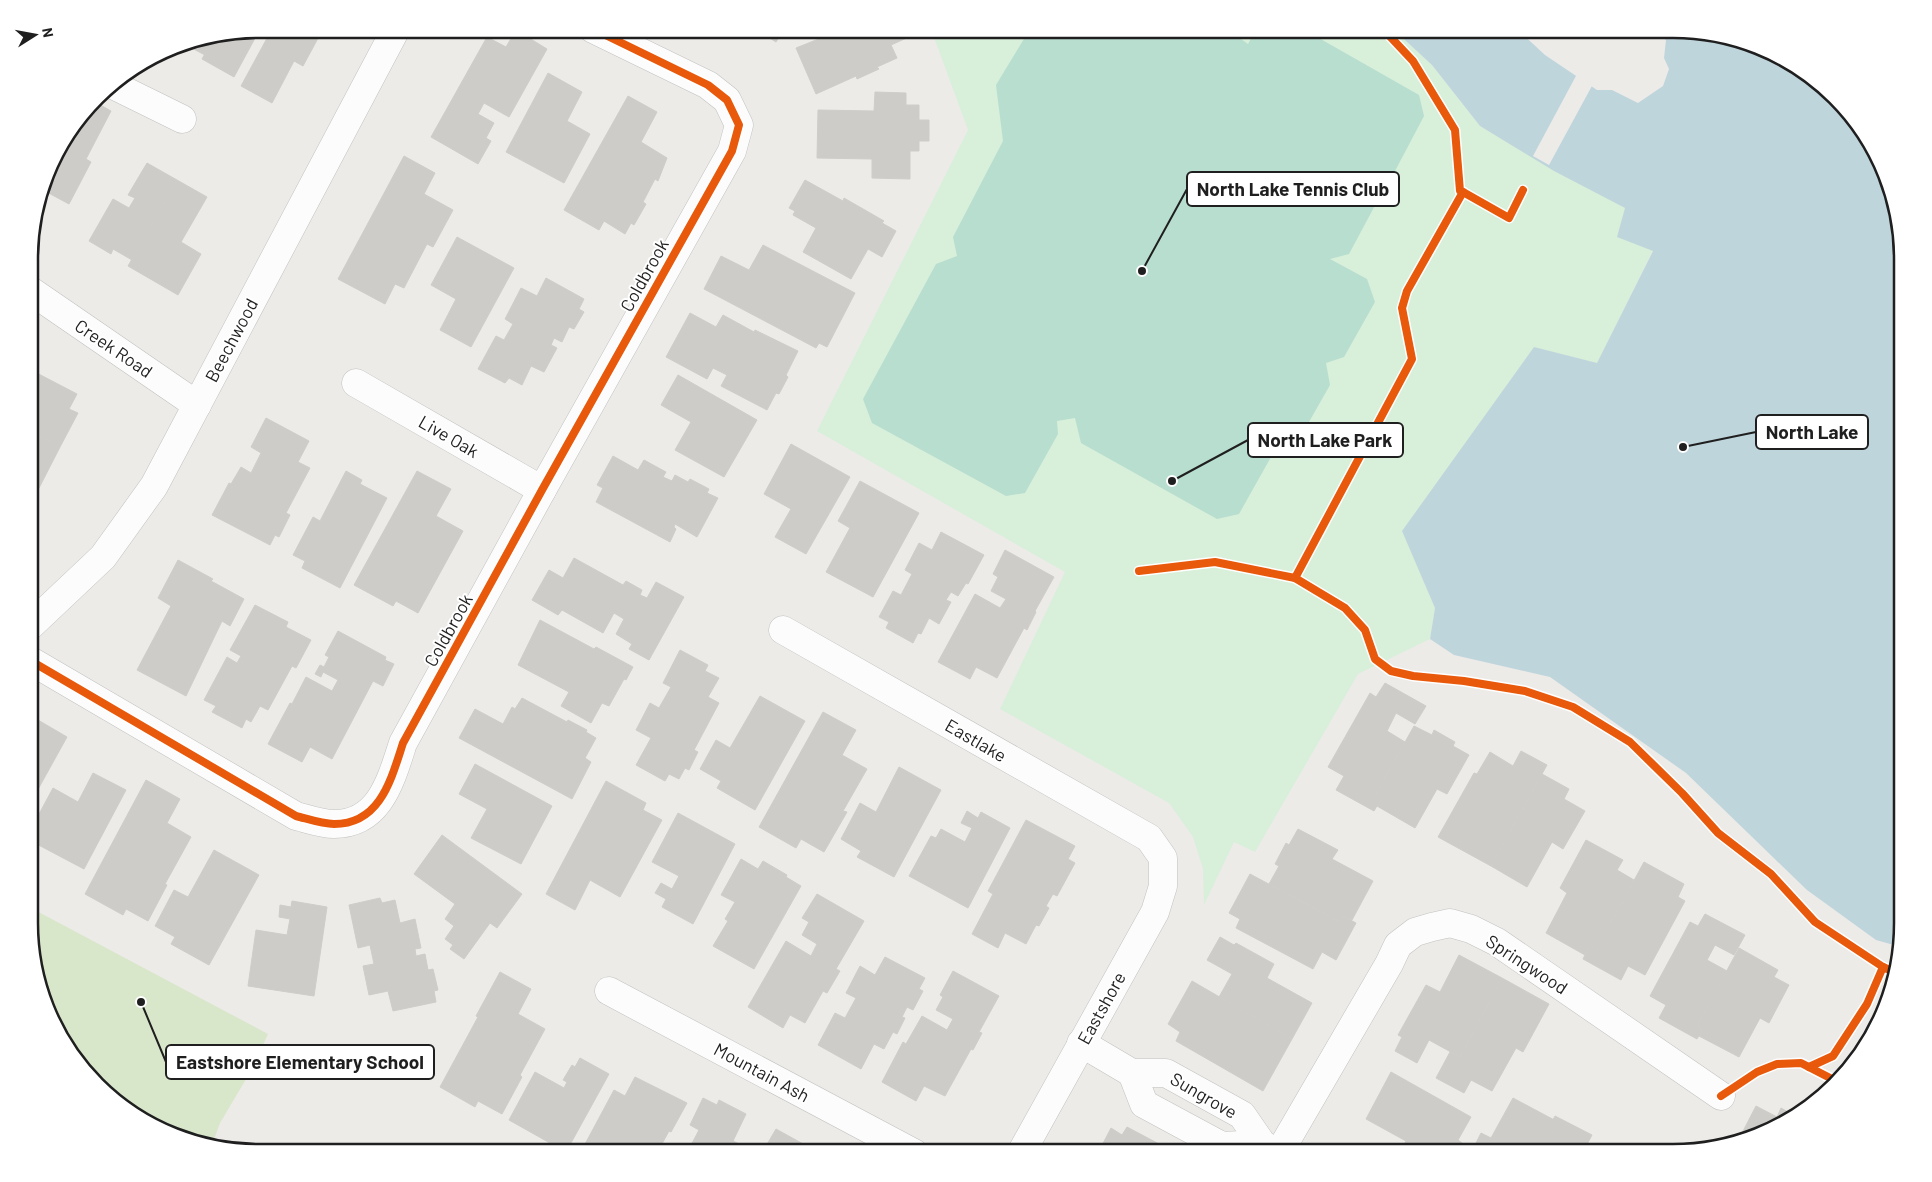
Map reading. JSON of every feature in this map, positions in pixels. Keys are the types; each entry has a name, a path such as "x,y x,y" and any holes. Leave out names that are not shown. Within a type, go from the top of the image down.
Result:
{"street":[{"name":"Beechwood","path":"38,618 103,557 154,486 391,38"},
{"name":"Coldbrook","path":"38,665 296,816 332,824 351,823 369,814 390,783 403,743 732,151 739,125 727,100 708,85 611,38"},
{"path":"118,88 182,119"},
{"name":"Creek Road","path":"38,296 197,405"},
{"name":"Live Oak","path":"356,383 542,490"},
{"name":"Eastlake","path":"783,630 1149,838 1163,858"},
{"name":"Eastshore","path":"1026,1144 1155,912 1163,886 1163,858"},
{"name":"Springwood","path":"1276,1144 1389,964 1398,945 1415,932 1450,924 1471,929 1497,942 1721,1096"},
{"name":"Mountain Ash","path":"609,990 897,1144"},
{"path":"1081,1043 1132,1073"},
{"name":"Sungrove","path":"1218,1144 1144,1104 1132,1073 1166,1073 1242,1116 1267,1144"}],"green space":[{"path":"934,38 1403,38 1432,65 1480,126 1625,208 1653,250 1597,364 1403,531 1435,608 1430,639 1358,674 1255,852 1234,842 1204,905 1203,869 1193,837 1169,803 1000,709 1065,572 817,431 968,130"},
{"path":"1025,38 1241,38 1248,44 1251,38 1319,38 1419,95 1424,116 1395,171 1376,177 1379,198 1349,254 1330,259 1367,279 1375,302 1344,357 1326,363 1330,385 1297,443 1277,446 1267,441 1271,457 1239,514 1217,519 1081,443 1075,418 1057,421 1058,434 1025,493 1006,496 872,423 863,399 936,264 957,256 953,237 1003,141 996,85"},
{"path":"38,912 268,1034 252,1069 220,1123 214,1140 174,1128 148,1115 124,1099 92,1069 67,1034 49,994 39,952"}],"water":[{"path":"1403,38 1527,38 1545,55 1597,90 1612,90 1638,103 1663,86 1669,69 1664,58 1666,40 1663,38 1702,39 1730,45 1771,60 1808,83 1840,113 1872,161 1887,202 1894,244 1894,945 1876,940 1807,890 1686,773 1550,677 1454,655 1430,639 1435,608 1402,531 1534,347 1597,363 1653,251 1617,237 1625,208 1554,171 1480,126 1432,65"}],"pier":[{"path":"1577,74 1593,84 1549,165 1533,156"}],"building":[{"path":"255,38 234,77 202,59 211,43 230,39"},
{"path":"267,38 318,38 303,66 294,61 272,103 241,86"},
{"path":"486,38 506,47 511,38 529,38 547,49 509,117 484,103 478,114 494,123 486,138 491,141 478,164 431,137"},
{"path":"770,38 778,38 776,42"},
{"path":"821,38 907,38 891,45 897,58 857,79 856,76 816,94 796,48"},
{"path":"211,43 205,55 192,48"},
{"path":"548,73 582,92 567,121 590,134 564,183 506,152"},
{"path":"875,92 906,93 906,105 919,105 919,120 929,120 929,141 919,141 919,151 910,151 910,179 872,178 872,159 817,158 818,110 874,111"},
{"path":"628,96 657,112 641,142 667,158 658,181 655,179 643,202 646,204 634,225 631,223 625,234 604,221 599,230 564,210"},
{"path":"100,105 111,111 86,159 91,162 69,204 48,193 49,188 67,148 83,124"},
{"path":"404,156 435,173 424,194 453,210 433,247 427,244 404,288 395,284 385,304 338,279"},
{"path":"147,163 177,180 132,260 113,249 111,254 89,241 113,199 129,208 135,198 128,195"},
{"path":"177,180 207,197 181,242 201,254 178,295 128,266"},
{"path":"805,180 843,201 844,198 884,221 882,223 896,231 882,257 868,249 851,279 803,252 816,228 793,215 795,211 789,208"},
{"path":"457,237 514,268 471,347 440,330 456,299 431,285"},
{"path":"763,245 855,293 827,347 819,343 816,348 704,289 721,256 749,270"},
{"path":"546,278 584,299 579,309 584,312 574,329 569,327 562,342 554,338 551,345 557,348 544,372 531,366 522,385 509,378 505,383 478,369 496,336 504,340 513,324 505,319 521,288 537,296"},
{"path":"690,313 716,327 723,315 754,332 755,330 798,351 786,375 788,377 779,394 776,393 767,410 721,386 727,375 713,368 707,379 666,357"},
{"path":"38,374 77,394 69,409 78,413 60,447 38,435"},
{"path":"678,375 757,420 724,477 675,450 691,422 661,405"},
{"path":"266,418 309,441 298,462 310,468 286,513 290,515 279,537 275,535 270,545 212,515 229,483 231,484 241,467 251,473 261,453 251,447"},
{"path":"38,435 60,447 38,487"},
{"path":"791,444 850,477 806,554 775,537 791,509 764,494"},
{"path":"613,456 638,470 644,460 666,472 663,477 672,481 675,475 688,482 690,479 709,489 707,493 718,498 697,537 675,524 674,527 676,529 670,542 596,502 603,488 597,485"},
{"path":"346,471 362,480 360,484 387,498 340,588 302,568 305,561 293,555 313,517 320,521"},
{"path":"417,471 451,489 436,516 463,531 418,613 396,601 393,606 354,585"},
{"path":"860,481 919,513 873,597 826,572 850,528 838,521"},
{"path":"941,532 984,555 968,584 966,583 958,596 951,592 946,600 951,602 939,624 929,618 921,634 918,633 913,643 886,628 889,622 879,617 893,591 901,595 912,574 905,570 919,543 932,550"},
{"path":"1005,550 1054,577 1027,630 1024,628 997,678 976,667 970,679 938,662 975,594 1000,608 1006,599 991,591 998,577 993,574"},
{"path":"574,558 623,585 626,581 642,590 640,595 647,598 656,582 684,597 649,660 629,649 632,644 616,634 624,619 614,613 603,633 562,610 558,615 532,600 549,570 563,578"},
{"path":"178,560 244,599 230,626 222,621 186,696 137,670 171,606 158,598"},
{"path":"255,605 288,622 286,627 311,640 296,668 292,666 268,710 260,706 251,722 246,719 242,728 212,712 216,706 204,700 227,657 237,663 241,656 230,650"},
{"path":"540,620 594,649 596,647 633,667 609,706 602,703 591,723 561,706 569,692 518,665"},
{"path":"338,631 386,657 385,660 394,664 383,686 373,681 332,759 310,747 302,762 268,744 306,677 332,691 338,680 323,672 321,677 315,674 320,665 324,667 329,657 325,655"},
{"path":"680,650 708,665 705,671 719,678 708,697 719,703 694,750 698,752 689,770 685,768 679,779 669,774 665,781 636,765 651,738 636,730 650,703 659,708 671,687 663,683"},
{"path":"1385,683 1426,706 1415,724 1396,713 1387,731 1405,742 1376,794 1382,797 1374,811 1336,790 1344,776 1328,767 1370,693 1376,697"},
{"path":"760,696 805,721 755,810 717,788 721,781 700,769 716,740 730,748"},
{"path":"522,698 567,722 568,720 587,730 586,732 596,738 585,758 591,762 572,799 459,738 475,709 503,724 512,707 515,709"},
{"path":"823,712 856,730 842,755 867,769 843,811 847,812 824,852 801,839 796,848 759,827"},
{"path":"38,720 67,737 38,789"},
{"path":"1414,726 1432,735 1434,730 1455,742 1453,746 1469,755 1447,794 1437,789 1415,828 1377,806 1382,797 1376,794"},
{"path":"1521,751 1547,765 1491,866 1438,837 1474,773 1477,774 1490,752 1513,766"},
{"path":"475,764 552,806 521,864 471,838 487,809 459,794"},
{"path":"899,767 941,790 894,877 857,857 861,851 841,839 860,803 876,812"},
{"path":"93,773 126,790 84,869 38,845 38,816 53,788 78,802"},
{"path":"1542,774 1569,789 1564,799 1585,811 1563,849 1552,842 1527,887 1491,866"},
{"path":"146,780 180,799 167,823 191,837 165,884 167,885 148,921 126,909 123,915 85,894"},
{"path":"606,781 646,803 643,810 662,820 620,897 590,880 575,910 546,894"},
{"path":"967,811 978,818 981,812 1010,828 968,908 909,876 931,836 936,838 941,829 965,842 972,828 961,823"},
{"path":"678,813 735,844 693,924 662,907 666,899 655,893 661,883 672,889 679,876 652,862"},
{"path":"1026,820 1075,846 1068,859 1075,863 1057,896 1053,894 1046,906 1049,908 1039,926 1036,925 1026,944 1005,933 998,948 972,934 993,894 988,891"},
{"path":"1298,829 1338,850 1332,859 1373,881 1352,920 1343,916 1340,922 1269,884 1279,866 1275,864 1286,843 1289,845"},
{"path":"442,835 522,894 497,928 490,923 464,959 450,949 453,945 445,939 454,926 445,919 455,904 414,874"},
{"path":"1586,840 1623,860 1617,870 1634,880 1597,949 1590,945 1585,955 1546,933 1567,893 1560,888"},
{"path":"214,850 259,875 209,965 171,944 175,937 155,926 174,890 188,897"},
{"path":"741,859 758,869 763,861 801,886 754,969 713,946 728,921 725,919 735,902 721,895"},
{"path":"1644,862 1684,884 1678,897 1685,901 1645,975 1628,966 1621,980 1583,959 1590,945 1597,949"},
{"path":"1250,874 1340,922 1343,916 1356,923 1336,960 1322,952 1313,969 1236,928 1240,919 1229,913"},
{"path":"817,894 864,921 836,969 840,971 827,993 823,991 805,1023 790,1015 783,1028 748,1007 786,941 811,956 817,944 802,935 809,922 802,918"},
{"path":"380,898 382,903 395,900 400,923 415,919 421,948 415,949 416,956 425,954 428,970 433,969 438,990 434,991 436,1002 393,1011 388,991 369,995 363,966 374,964 370,945 358,948 349,905"},
{"path":"292,901 327,907 314,996 248,986 256,930 287,935 290,919 279,917 280,905 291,907"},
{"path":"1705,914 1745,935 1734,955 1715,945 1707,960 1727,971 1697,1026 1702,1030 1697,1039 1659,1018 1666,1005 1650,996 1690,922 1698,926"},
{"path":"1220,937 1234,945 1236,943 1274,964 1267,978 1312,1003 1292,1039 1219,997 1232,974 1207,960"},
{"path":"1739,948 1778,970 1774,977 1789,985 1769,1023 1760,1018 1739,1057 1699,1036 1702,1030 1697,1026"},
{"path":"1459,955 1502,978 1460,1057 1429,1040 1417,1063 1395,1051 1402,1037 1398,1035 1426,985 1440,992"},
{"path":"885,957 925,978 919,989 923,991 913,1010 907,1007 902,1017 905,1018 897,1034 893,1032 884,1049 874,1044 861,1069 818,1045 835,1013 845,1018 856,998 846,993 860,966 875,975"},
{"path":"953,971 999,996 979,1032 982,1033 973,1050 971,1049 945,1096 924,1086 916,1101 882,1082 903,1042 906,1044 922,1016 947,1030 953,1019 936,1010 943,997 940,995"},
{"path":"500,972 531,989 518,1014 545,1029 520,1075 522,1077 502,1114 478,1101 475,1107 440,1087"},
{"path":"1502,978 1549,1004 1523,1052 1516,1048 1492,1091 1471,1080 1464,1093 1436,1078 1450,1052 1460,1057"},
{"path":"1192,981 1292,1039 1263,1091 1176,1041 1180,1032 1168,1024"},
{"path":"580,1058 609,1074 570,1144 552,1144 509,1120 535,1072 564,1088 567,1082 563,1080 572,1065 575,1067"},
{"path":"1391,1072 1471,1117 1458,1140 1461,1144 1404,1144 1406,1141 1366,1119"},
{"path":"635,1077 687,1103 662,1144 585,1144 614,1090 625,1096"},
{"path":"703,1098 717,1105 719,1100 746,1114 733,1141 739,1144 692,1144 699,1130 690,1125"},
{"path":"1513,1098 1558,1122 1546,1144 1476,1144 1481,1133 1491,1138"},
{"path":"1756,1106 1777,1117 1781,1108 1788,1112 1771,1122 1742,1134"},
{"path":"1555,1116 1592,1135 1587,1144 1546,1144 1558,1122 1553,1120"},
{"path":"1127,1127 1159,1144 1103,1144 1111,1128 1122,1135"},
{"path":"776,1129 803,1144 767,1144"}],"cycle path":[{"path":"38,665 296,816 334,824 350,822 362,817 373,808 388,785 403,743 732,151 739,125 727,100 708,85 611,38"},
{"path":"1391,38 1413,61 1455,130 1460,191 1463,192"},
{"path":"1295,578 1412,359 1402,308 1407,291 1463,192 1509,218 1523,190"},
{"path":"1139,571 1215,562 1295,578 1345,608 1365,630 1375,659 1391,671 1413,676 1464,681 1525,691 1573,707 1630,742 1682,793 1718,833 1771,874 1815,922 1889,970"},
{"path":"1809,1067 1833,1056 1867,1004 1883,967"},
{"path":"1721,1096 1757,1072 1777,1064 1801,1063 1831,1079"}],"place":[{"name":"North Lake Tennis Club","path":"1142,271"},
{"name":"North Lake","path":"1683,447"},
{"name":"North Lake Park","path":"1172,481"},
{"name":"Eastshore Elementary School","path":"141,1002"}]}
